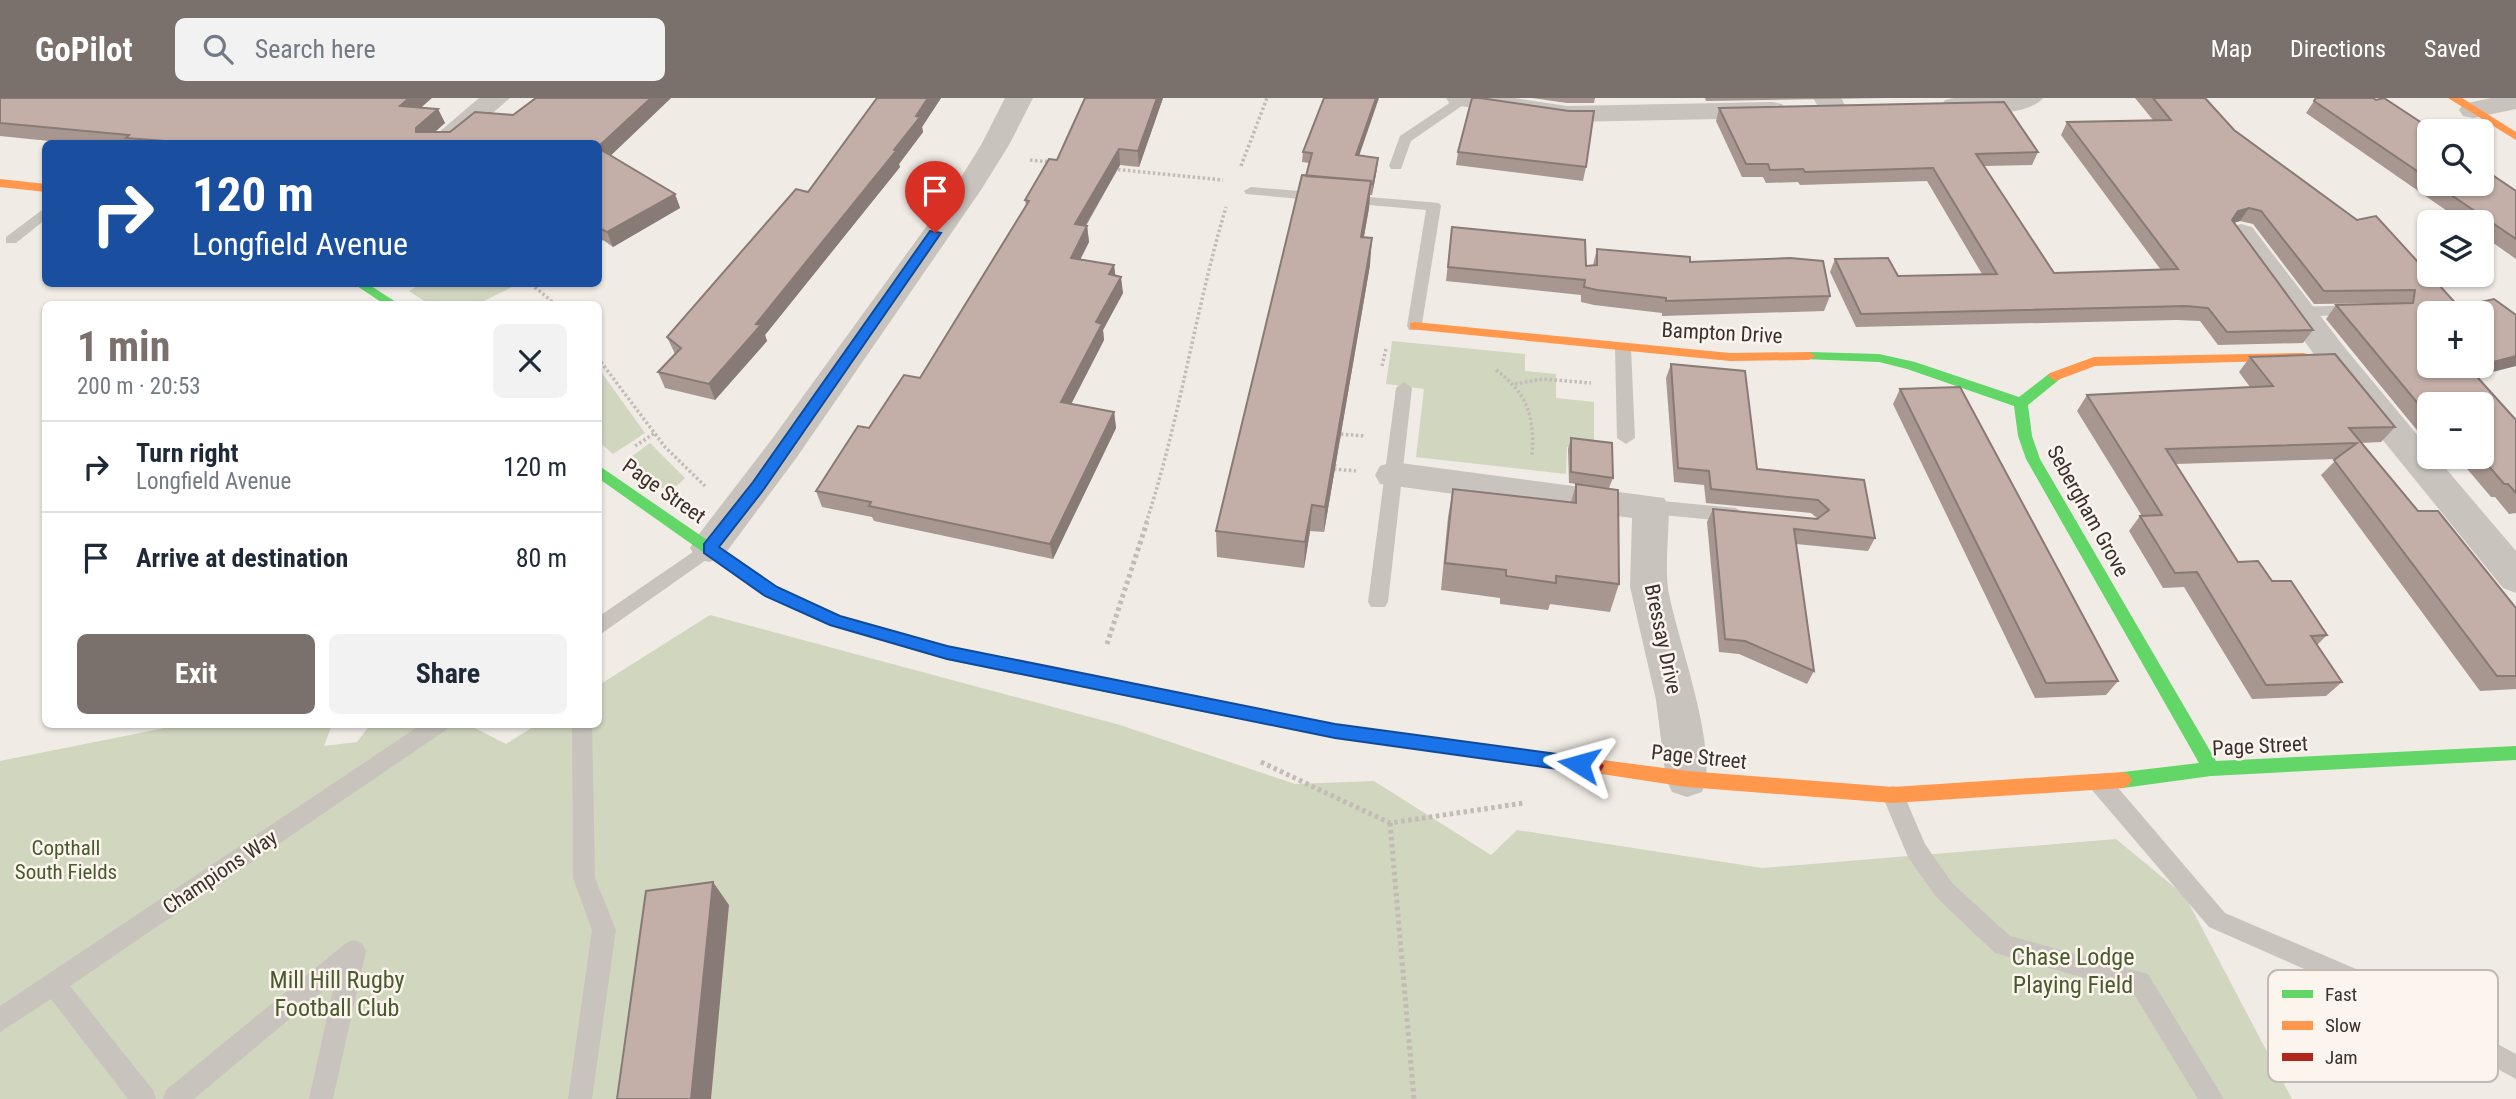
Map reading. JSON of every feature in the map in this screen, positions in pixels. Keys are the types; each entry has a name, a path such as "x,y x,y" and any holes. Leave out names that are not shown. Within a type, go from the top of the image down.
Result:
{"street":[{"path":"444,140 496,98"},
{"path":"709,548 740,510 988,156 1019,98"},
{"path":"1929,107 2011,104 2029,98"},
{"path":"1461,99 1567,114 1661,105 1861,108"},
{"path":"2463,104 2516,101"},
{"path":"2463,104 2516,137"},
{"path":"0,183 42,188"},
{"path":"2241,233 2277,277 2299,312 2333,356 2498,534 2516,578"},
{"path":"365,287 388,301"},
{"name":"Bampton Drive","path":"1415,326 1730,357 1880,358 1910,365 2021,404"},
{"path":"2021,404 2041,382 2066,369 2094,362 2333,356"},
{"name":"Sebergham Grove","path":"2021,404 2025,436 2033,459 2211,769"},
{"name":"Page Street","path":"602,473 771,592 836,621 947,653 1335,731 1688,779 1893,795 2100,783 2211,769 2516,753"},
{"path":"1393,475 1651,507"},
{"name":"Bressay Drive","path":"1651,507 1649,587 1676,700 1688,779"}],"lane":[{"path":"1396,166 1405,139 1461,99"},
{"path":"1251,191 1434,206 1415,326"},
{"path":"11,240 42,214"},
{"path":"2299,312 2368,310"},
{"path":"1623,348 1626,438"},
{"path":"1378,602 1404,388"},
{"path":"1651,507 1757,517"},
{"path":"602,625 709,548"},
{"name":"Champions Way","path":"0,1020 433,728"},
{"path":"580,1099 604,930 584,878 582,728"},
{"path":"2100,783 2217,919 2334,970"},
{"path":"1893,795 1916,850 1944,890 2003,946 2140,982 2212,1099"},
{"path":"174,1099 354,951 321,1099"},
{"path":"54,984 144,1099"},
{"path":"2498,1057 2516,1067"}],"path":[{"path":"1239,169 1267,98"},
{"path":"988,156 1057,163"},
{"path":"1111,168 1234,181"},
{"path":"1094,684 1160,482 1204,280 1227,206"},
{"path":"535,287 551,301"},
{"path":"602,363 665,447 696,479 740,510"},
{"path":"1515,383 1543,379 1624,387"},
{"path":"1390,823 1414,1099"}],"green space":[{"path":"416,287 512,287 484,301 424,301 409,291"},
{"path":"1392,341 1525,354 1525,371 1556,374 1556,398 1594,402 1594,450 1567,447 1566,474 1416,457 1424,389 1386,384"},
{"path":"602,373 645,433 613,454 602,445"},
{"path":"650,443 685,478 671,491 657,486 624,462"},
{"path":"710,615 1120,725 1295,784 1374,781 1491,855 1517,830 1762,868 2116,839 2185,896 2268,1053 2268,1082 2283,1082 2292,1099 0,1099 0,761 165,728 331,728 324,746 357,742 368,728 475,728 506,744 531,728 602,728 602,683"}],"building":[{"path":"0,98 409,98 400,106 438,109 416,128 416,132 450,132 475,112 513,115 536,98 651,98 602,143 602,140 152,140 126,138 129,135 0,123"},
{"path":"877,98 928,98 916,116 920,117 894,150 896,151 756,324 761,325 709,384 658,372 681,348 667,337 796,189 808,192"},
{"path":"1085,98 1157,98 1138,151 1119,149 1075,224 1087,226 1071,258 1114,265 1109,274 1121,277 1096,322 1102,324 1061,402 1114,412 1050,544 869,506 871,502 816,491 858,426 869,428 904,375 920,378 1029,201 1025,200 1049,159 1057,160"},
{"path":"1324,98 1376,98 1356,155 1378,158 1373,184 1371,181 1306,176 1312,153 1303,152"},
{"path":"1472,98 1569,111 1594,111 1586,167 1458,152"},
{"path":"2153,98 2205,98 2234,130 2357,220 2376,216 2417,261 2417,287 2441,287 2454,301 2417,301 2417,378 2478,378 2491,392 2417,392 2417,403 2336,305 2413,303 2415,290 2324,291 2261,211 2249,208 2238,211 2232,220 2313,330 2227,332 2208,308 2186,306 1861,314 1835,259 1888,258 1898,276 1997,274 1933,168 1805,172 1803,169 1770,170 1768,164 1746,164 1719,108 2004,102 2038,152 1976,154 2054,273 2178,269 2067,122 2171,120"},
{"path":"2316,98 2384,98 2417,120 2417,171 2314,101"},
{"path":"602,150 675,194 607,232 602,229"},
{"path":"1302,175 1371,181 1361,237 1372,238 1325,507 1312,505 1305,542 1216,531"},
{"path":"2494,176 2516,191 2516,239 2494,224 2494,210 2473,210 2453,196 2494,196"},
{"path":"1452,227 1585,240 1586,266 1597,265 1597,249 1690,257 1690,262 1790,258 1823,261 1830,296 1666,301 1666,298 1584,287 1585,280 1448,267"},
{"path":"2494,299 2516,315 2516,356 2494,362 2494,301 2485,301"},
{"path":"2335,354 2395,427 2349,428 2418,511 2438,511 2516,608 2516,676 2497,676 2334,460 2357,443 2166,449 2238,562 2258,561 2272,581 2291,581 2327,635 2311,636 2342,682 2266,685 2197,572 2175,573 2140,516 2162,515 2087,395 2273,386 2250,357"},
{"path":"1671,364 1745,371 1757,469 1864,480 1875,538 1794,529 1814,671 1745,641 1725,639 1713,509 1817,519 1829,510 1818,500 1711,489 1709,471 1678,468"},
{"path":"1960,387 2118,681 2046,683 1900,389"},
{"path":"2494,396 2516,420 2516,493 2508,484 2504,484 2491,469 2494,469"},
{"path":"1571,438 1612,443 1613,478 1571,472"},
{"path":"1576,484 1618,490 1619,584 1556,576 1556,583 1506,576 1506,570 1445,563 1453,489 1576,503"},
{"path":"713,882 691,1099 617,1099 646,891"}],"traffic: fast":[{"path":"365,287 388,301"},
{"path":"1809,356 1879,358 1910,365 2021,403"},
{"path":"2055,376 2021,403 2025,436 2033,459 2211,769"},
{"path":"602,473 771,592 836,621 948,653 1238,712"},
{"path":"2123,780 2211,769 2516,753"}],"traffic: slow":[{"path":"2454,98 2516,137"},
{"path":"0,183 42,188"},
{"path":"1415,326 1730,357 1809,356"},
{"path":"2055,376 2094,362 2303,357"},
{"path":"1595,766 1687,779 1893,795 2123,780"}],"traffic: jam":[{"path":"1238,712 1335,731 1595,766"}],"route":[{"path":"935,233 758,485 709,548 771,592 836,621 947,653 1335,731 1579,764"}],"park label":[{"name":"Copthall South Fields","path":"66,860"},
{"name":"Chase Lodge Playing Field","path":"2073,971"},
{"name":"Mill Hill Rugby Football Club","path":"337,994"}]}
